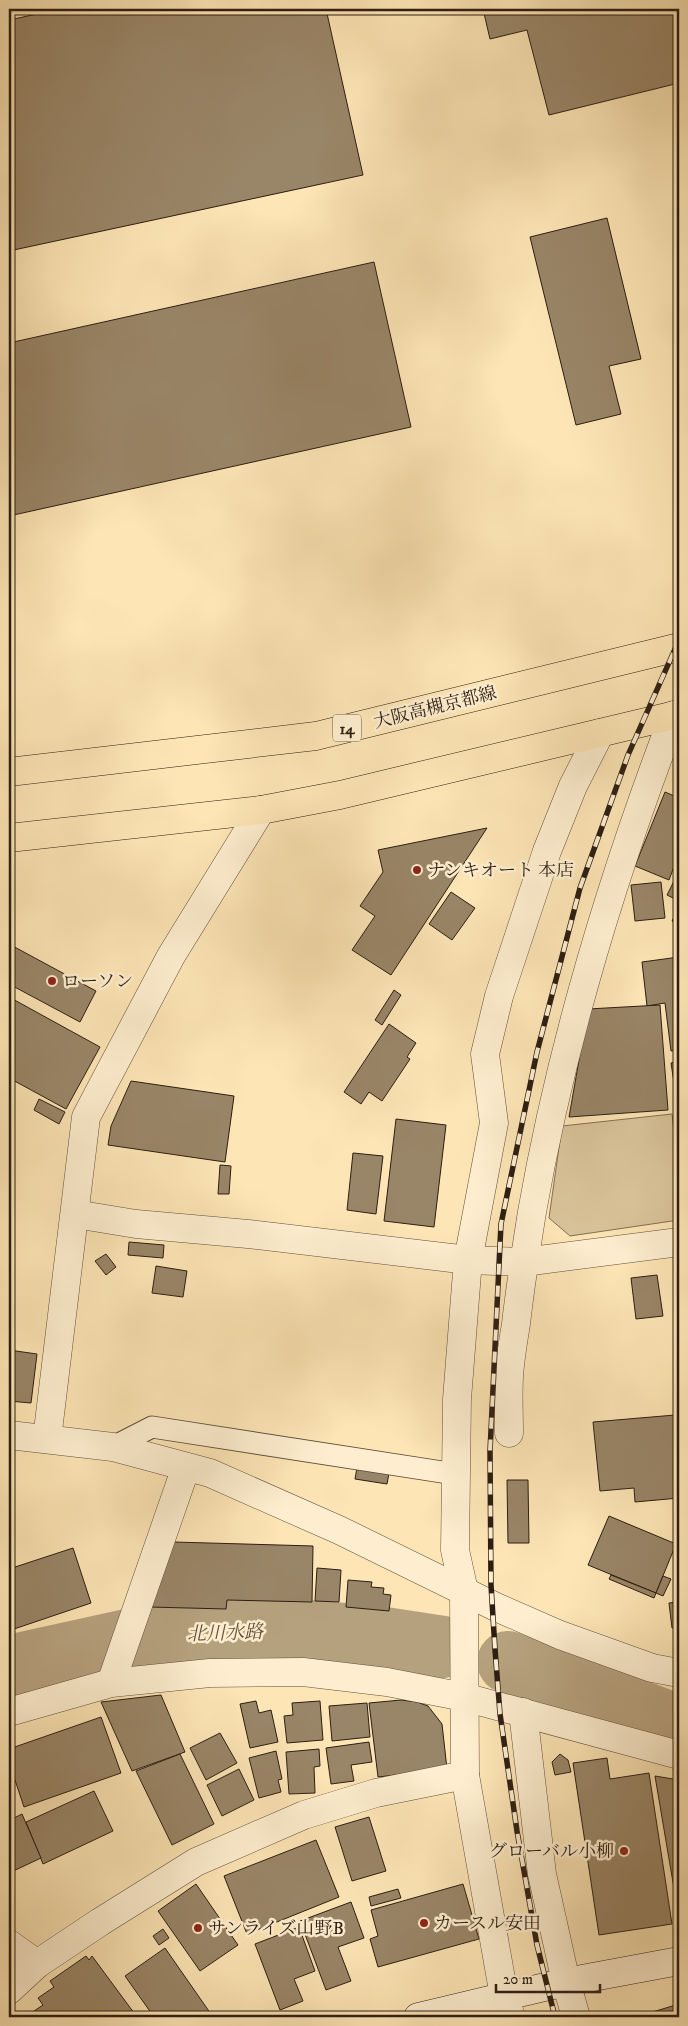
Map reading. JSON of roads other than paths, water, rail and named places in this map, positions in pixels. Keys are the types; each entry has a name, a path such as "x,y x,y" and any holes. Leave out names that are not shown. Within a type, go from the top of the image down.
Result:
{"main road":[{"name":"大阪高槻京都線","path":"9,772 316,736 679,647"},
{"path":"9,838 261,810 340,795 676,715"}],"street":[{"path":"509,1434 509,1376 524,1262 540,1168 556,1094 583,984 622,857 676,715"},
{"path":"507,2007 464,1775 464,1591 455,1550 456,1399 468,1260 494,1123 485,1054 499,996 547,851 573,786 600,733"},
{"path":"47,1439 86,1117 171,956 261,810"},
{"path":"74,1214 136,1224 248,1234 468,1260 524,1262 679,1242"},
{"path":"9,1435 112,1447 210,1473 339,1530 560,1635 652,1668 679,1673"},
{"path":"114,1674 186,1466"},
{"path":"9,1712 114,1674 304,1672 388,1682 464,1697 679,1755"},
{"path":"523,1712 542,1874 566,1982 576,2017"},
{"path":"9,1990 37,1964 196,1862 304,1814 376,1793 464,1775"},
{"path":"9,1944 37,1964"},
{"path":"418,2017 507,2007 566,1982 679,1961"}],"lane":[{"path":"112,1447 152,1427 455,1474"}],"waterway":[{"name":"北川水路","path":"9,1666 141,1637 218,1631 293,1630 371,1636 443,1647"},
{"name":"北川水路","path":"508,1662 679,1726"}],"railway":[{"path":"555,2017 537,1945 517,1831 500,1714 495,1649 491,1585 490,1451 501,1224 537,1052 580,888 628,755 679,640"}],"place":[{"name":"ナンキオート 本店","path":"417,870"},
{"name":"ローソン","path":"52,981"},
{"name":"グローバル小柳","path":"624,1851"},
{"name":"カースル安田","path":"424,1923"},
{"name":"サンライズ山野B","path":"198,1928"}]}
